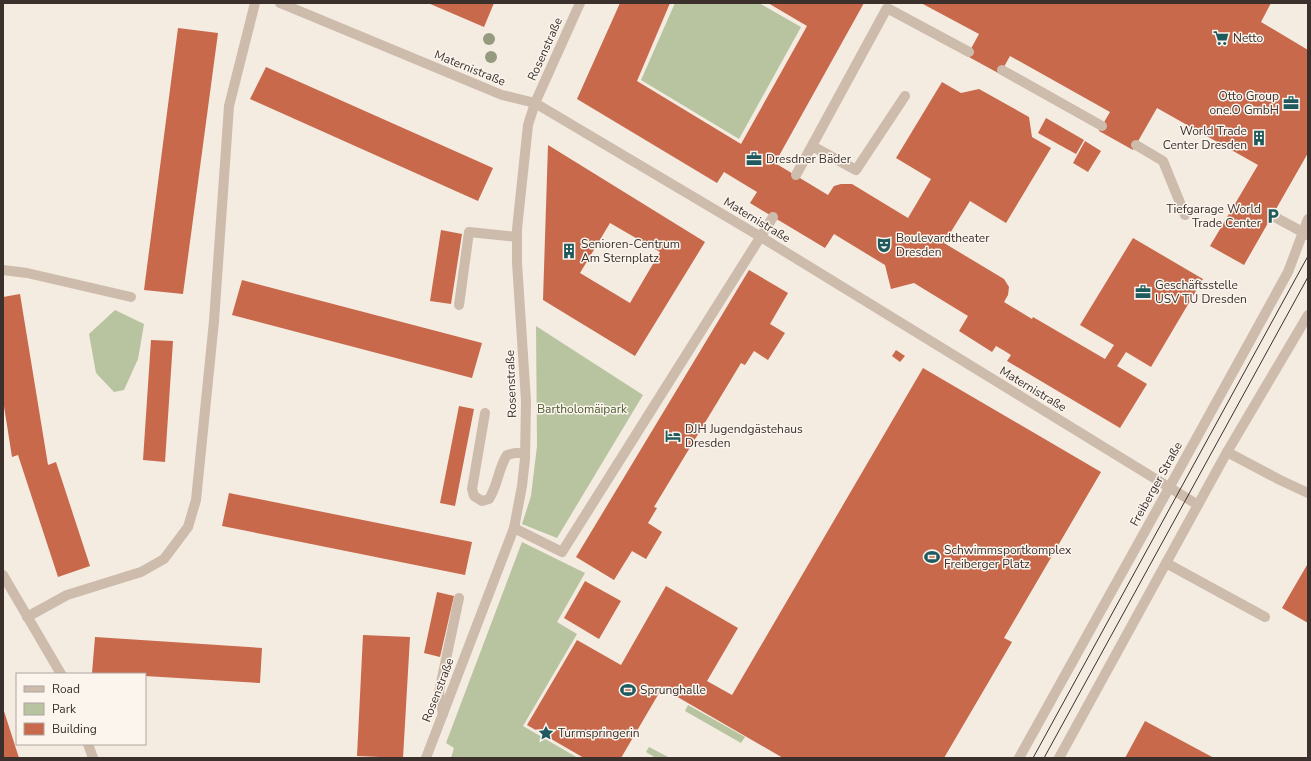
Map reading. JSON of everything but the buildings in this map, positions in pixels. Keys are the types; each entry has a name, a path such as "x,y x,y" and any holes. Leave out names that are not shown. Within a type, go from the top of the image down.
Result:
{"street":[{"path":"27,617 67,596 141,572 153,566 164,559 188,527 196,500 212,336 229,106 255,3"},
{"name":"Maternistraße","path":"280,3 502,95 535,103 761,237 1198,505"},
{"name":"Rosenstraße","path":"426,758 514,528 522,486 525,453 526,401 517,263 517,237 528,125 535,103 580,3"},
{"path":"796,175 887,8 969,52"},
{"path":"1002,70 1102,126"},
{"path":"812,146 856,170 905,96"},
{"path":"1136,145 1163,161 1185,215"},
{"path":"1273,216 1305,234"},
{"path":"514,528 562,552 773,217"},
{"name":"Freiberger Straße","path":"1019,758 1170,488 1288,272 1305,234 1308,219"},
{"path":"459,305 469,232 517,237"},
{"path":"3,270 27,273 131,297"},
{"path":"1060,758 1227,452 1308,315"},
{"path":"484,413 472,489 474,496 482,501 489,500 493,492 501,464 507,455 515,452 525,453"},
{"path":"1227,452 1308,493"},
{"path":"1166,563 1265,617"},
{"path":"3,574 60,673"},
{"path":"443,714 439,692 460,598"},
{"path":"88,745 93,758"}],"green space":[{"path":"675,3 759,3 801,27 739,139 641,80"},
{"path":"115,310 144,324 138,359 124,390 114,392 96,373 89,334"},
{"name":"Bartholomäipark","path":"536,326 643,395 557,538 522,524 531,496 537,446"},
{"path":"522,542 585,573 557,622 577,634 523,726 578,758 451,758 454,748 446,743"},
{"path":"688,705 745,737 741,743 685,711"},
{"path":"649,747 670,758 656,758 646,752"}],"tram line":[{"path":"1033,758 1308,256"},
{"path":"1044,758 1308,277"}],"place":[{"name":"Netto","path":"1221,38"},
{"name":"Otto Group one.O GmbH","path":"1291,103"},
{"name":"World Trade Center Dresden","path":"1259,138"},
{"name":"Dresdner Bäder","path":"754,159"},
{"name":"Tiefgarage World Trade Center","path":"1273,216"},
{"name":"Boulevardtheater Dresden","path":"884,245"},
{"name":"Senioren-Centrum Am Sternplatz","path":"569,251"},
{"name":"Geschäftsstelle USV TU Dresden","path":"1143,292"},
{"name":"DJH Jugendgästehaus Dresden","path":"673,436"},
{"name":"Schwimmsportkomplex Freiberger Platz","path":"932,557"},
{"name":"Sprunghalle","path":"628,690"},
{"name":"Turmspringerin","path":"546,733"}]}
